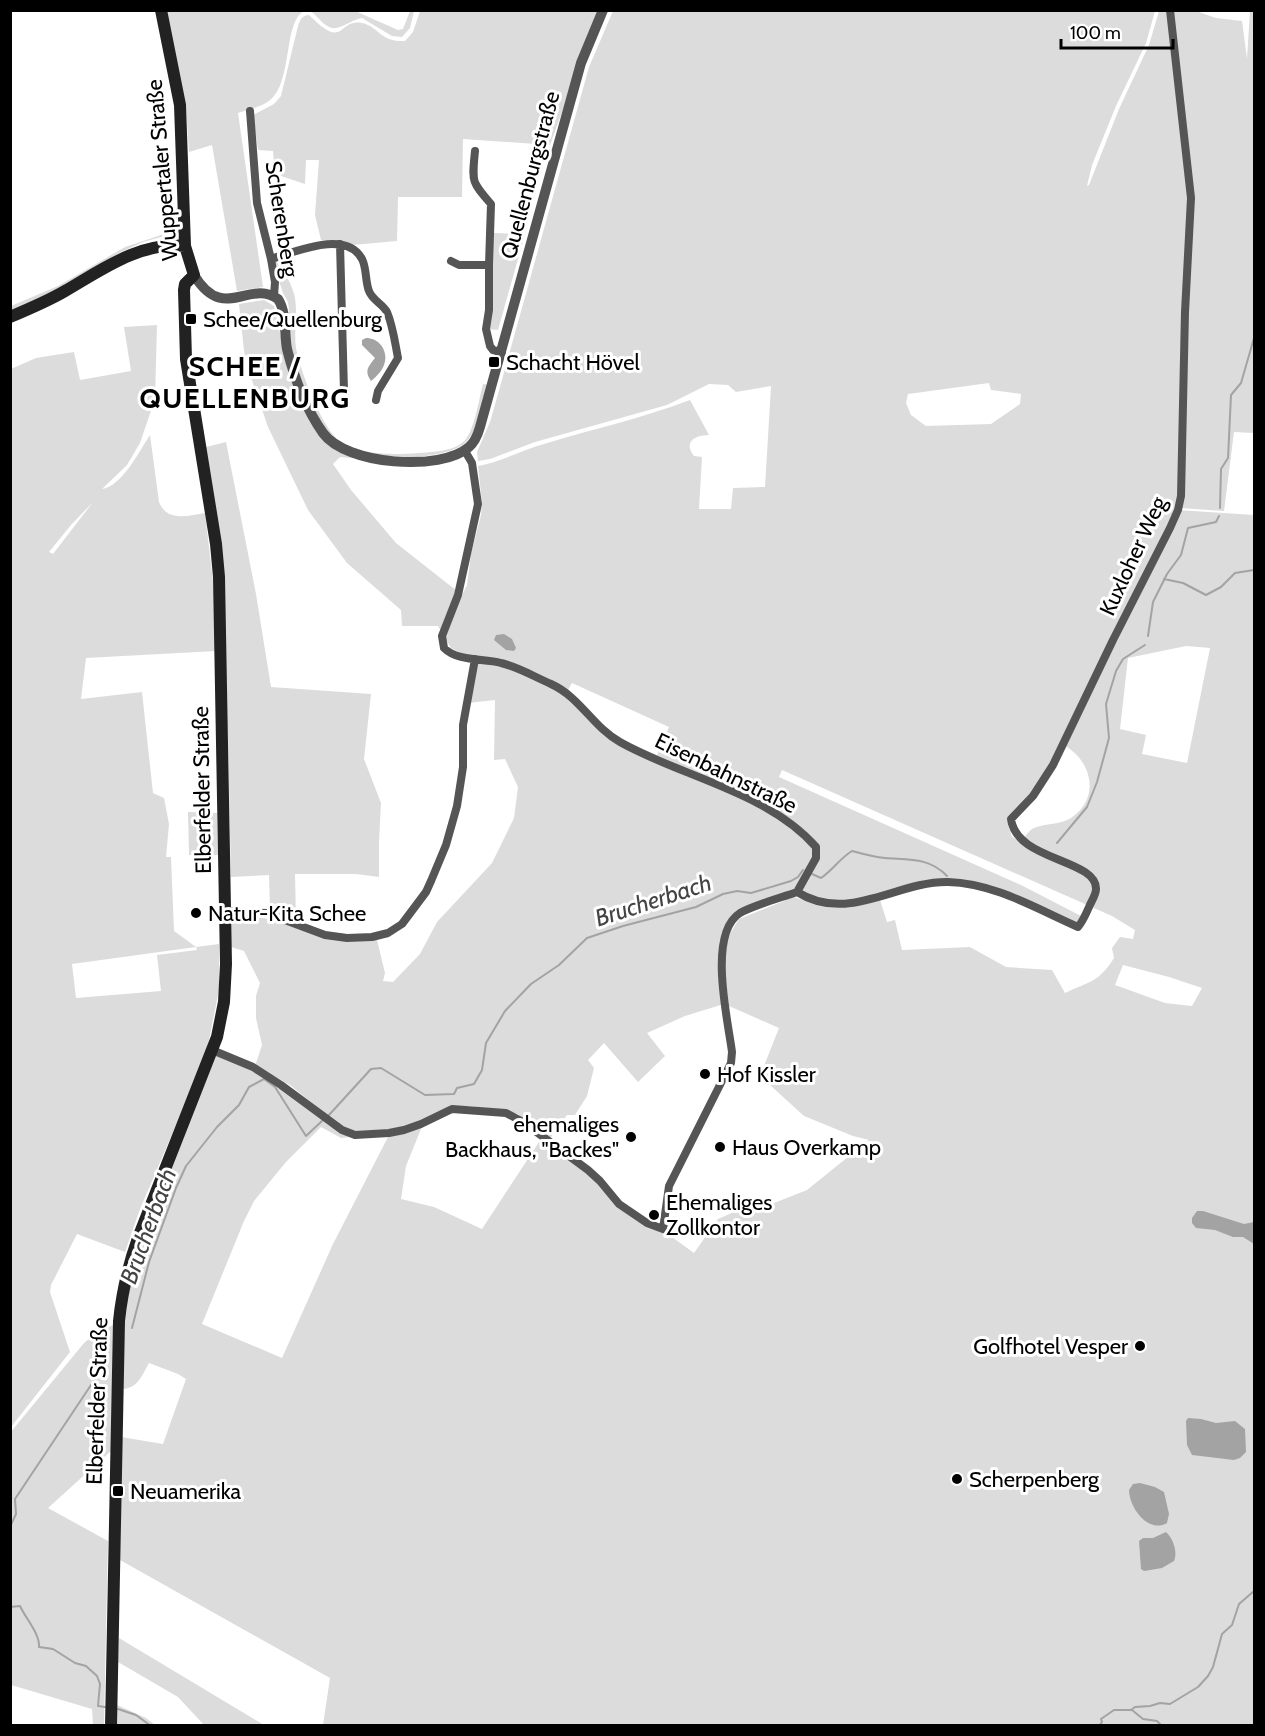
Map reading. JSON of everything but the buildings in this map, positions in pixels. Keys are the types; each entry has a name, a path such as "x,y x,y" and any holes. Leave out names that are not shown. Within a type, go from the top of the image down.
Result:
{"main road":[{"name":"Wuppertaler Straße","path":"161,10 180,105 185,246 194,275"},
{"path":"10,317 39,304 130,254 152,248 185,246"},
{"name":"Elberfelder Straße","path":"111,1725 119,1332 122,1293 135,1245 212,1050 224,1002 226,964 219,577 216,544 185,351 184,290 185,284 194,275"}],"street":[{"name":"Quellenburgstraße","path":"460,453 474,441 480,427 581,63 603,10"},
{"name":"Kuxloher Weg","path":"796,892 821,903 850,904 940,883 962,884 984,887 1078,927 1095,894 1094,882 1083,871 1022,841 1012,828 1011,819 1034,796 1066,742 1113,640 1170,528 1181,496 1185,312 1191,198 1170,10"},
{"name":"Scherenberg","path":"250,111 257,202 271,259 275,282 274,296"},
{"name":"Quellenburgstraße","path":"475,151 472,179 491,204 489,310 486,329 490,346 493,350 502,352"},
{"path":"271,259 323,245 340,244 348,246 361,258 369,291 376,302 386,310 398,358 378,391 376,400"},
{"path":"340,244 344,391"},
{"name":"Quellenburgstraße","path":"451,261 459,265 489,266"},
{"name":"Wuppertaler Straße","path":"194,275 211,295 219,298 236,298 263,293 274,296"},
{"path":"225,911 266,913 325,935 346,938 372,937 388,933 402,924 426,892 446,845 454,816 464,767 463,725 475,659 448,651 444,648 442,636 458,595 478,504 472,464 460,453 423,460 387,461 355,455 330,441 313,416 297,379 287,348 282,307 274,296"},
{"name":"Eisenbahnstraße","path":"475,659 502,663 557,687 568,693 597,724 620,742 782,816 816,847 816,858 796,892"},
{"path":"212,1050 253,1067 342,1130 355,1135 404,1130 452,1109 507,1113 524,1122 588,1170 619,1204 647,1223 663,1229 669,1186 731,1063 732,1052 722,964 723,945 728,928 740,914 796,892"}],"shaded area":[{"path":"166,11 304,11 297,17 293,27 282,81 277,93 266,103 238,113 263,287 237,291 212,145 189,152 186,108"},
{"path":"310,11 355,11 398,30 403,29 410,11 414,11 410,28 402,37 392,36 362,18 333,28"},
{"path":"420,11 599,11 550,145 463,139 462,197 398,197 397,241 352,245 342,241 321,240 315,215 319,160 306,160 305,184 275,174 273,151 258,150 253,115 274,104 281,96 298,26 305,16 309,15 329,31 340,31 348,25 362,23 385,37 405,41 413,32"},
{"path":"613,11 1155,11 1146,43 1116,106 1092,165 1087,186 1149,45 1159,11 1168,11 1189,196 1181,496 1177,510 1254,515 1254,1725 323,1725 330,1678 120,1560 121,1437 163,1444 186,1379 149,1363 136,1383 123,1389 125,1295 132,1264 216,1056 253,1069 279,1083 350,1137 341,1138 321,1127 286,1162 254,1201 202,1324 282,1358 333,1244 389,1135 423,1124 406,1166 401,1199 434,1207 482,1229 541,1139 596,1180 618,1205 635,1217 658,1227 694,1253 718,1219 734,1212 769,1205 807,1190 869,1140 804,1116 760,1076 779,1028 729,1006 724,963 728,937 739,919 794,897 820,905 851,907 880,900 887,922 895,920 902,950 970,947 1006,967 1052,970 1065,993 1093,980 1103,972 1114,958 1112,948 1120,937 1133,939 1135,930 1112,916 782,770 779,777 1021,885 1083,917 1075,924 1011,894 976,883 959,881 933,881 858,901 827,902 813,898 801,890 817,860 818,851 815,842 801,827 765,805 762,810 804,837 813,855 798,884 792,890 747,909 732,919 727,927 720,955 724,1004 685,1016 647,1033 665,1056 638,1082 604,1043 588,1060 594,1068 587,1096 575,1115 567,1115 549,1140 518,1114 470,1106 439,1111 419,1123 405,1127 376,1131 344,1129 290,1085 255,1066 262,1045 256,1018 256,996 260,983 244,951 231,947 231,925 235,917 269,919 336,940 377,940 385,973 383,981 393,982 420,954 437,922 492,863 514,818 518,787 505,759 494,760 495,700 468,703 477,663 501,666 557,690 621,746 688,777 692,771 657,755 669,727 572,683 568,690 504,661 464,655 451,648 438,626 402,626 401,610 347,563 308,510 268,427 245,360 239,304 264,300 274,306 291,377 313,427 327,444 352,458 340,457 333,464 351,490 396,543 462,595 467,585 471,554 481,515 478,466 690,400 709,435 699,436 690,443 694,456 702,457 699,509 731,509 733,488 765,487 771,386 736,392 728,385 709,384 667,405 535,442 490,459 478,461 477,452 490,422 589,67","holes":["989,383 991,390 1021,394 1020,404 991,424 926,426 911,415 906,403 908,394","1186,646 1210,648 1187,763 1142,754 1146,735 1120,729 1128,658","1064,745 1081,760 1089,780 1089,790 1080,810 1067,820 1034,828 1021,841 1012,837 1008,825","1123,965 1202,988 1192,1006 1165,1003 1115,985"]},
{"path":"1172,11 1196,11 1216,18 1242,21 1247,59 1250,11 1254,11 1254,433 1234,432 1224,511 1180,508 1193,198"},
{"path":"177,206 177,222 172,234 143,242 117,254 53,291 11,311 11,306 58,286 125,247 170,232"},
{"path":"493,233 525,234 498,330 488,329"},
{"path":"276,261 289,281 294,295 296,348 302,370 319,413 341,442 378,453 418,453 452,448 466,439 473,425 483,384 489,385 470,438 451,451 407,458 374,456 352,449 334,439 319,420 294,360 289,335 288,303 274,264"},
{"path":"157,325 155,399 140,443 127,465 102,489 109,487 123,476 150,435 159,502 163,508 167,513 179,516 205,513 214,590 216,651 86,658 81,699 142,692 153,793 164,798 169,824 166,857 171,857 174,931 196,947 219,944 219,990 209,1040 200,1069 140,1209 125,1252 77,1234 51,1285 50,1292 70,1352 11,1427 11,369 36,358 74,352 80,380 131,371 124,327","holes":["93,502 53,554 49,552 71,525","196,947 197,950 157,955 161,991 76,998 72,964"]},
{"path":"366,338 379,343 385,355 383,367 371,381 368,369 375,358 362,345 362,340"},
{"path":"226,442 256,594 271,687 371,694 364,759 381,803 379,877 356,874 295,874 296,920 270,910 269,875 231,877 228,739 206,447"},
{"path":"504,634 512,639 516,648 514,651 506,650 494,640 496,635"},
{"path":"188,812 217,813 218,855 189,855"},
{"path":"1197,1211 1244,1224 1254,1222 1254,1244 1243,1237 1233,1237 1215,1230 1196,1228 1192,1223 1192,1218"},
{"path":"113,1325 111,1451 48,1508 108,1541 104,1725 93,1725 92,1709 11,1685 10,1433 84,1343 96,1333"},
{"path":"1188,1418 1216,1423 1235,1421 1245,1429 1246,1452 1234,1460 1192,1455 1187,1445 1186,1421"},
{"path":"1140,1483 1164,1492 1169,1514 1167,1523 1153,1525 1136,1511 1129,1490 1133,1484"},
{"path":"1166,1532 1174,1545 1174,1561 1162,1568 1144,1571 1141,1569 1139,1541"},
{"path":"119,1638 264,1725 204,1725 178,1697 118,1662"},
{"path":"115,1704 146,1718 155,1725 115,1726"}],"waterway":[{"name":"Brucherbach","path":"1220,508 1221,469 1228,458 1231,395 1241,383 1254,338"},
{"name":"Brucherbach","path":"1148,636 1153,602 1167,574 1181,555 1188,528 1216,522 1219,516"},
{"path":"1164,579 1183,583 1206,595 1221,587 1235,573 1254,570"},
{"name":"Brucherbach","path":"1057,843 1087,807 1097,782 1109,738 1106,704 1116,671 1123,659 1145,645"},
{"name":"Brucherbach","path":"812,874 821,878 852,851 877,857 926,862 947,876"},
{"name":"Brucherbach","path":"329,1115 371,1069 381,1068 425,1095 454,1094 457,1088 474,1084 482,1070 486,1043 505,1011 531,984 559,965 587,938 696,907 723,894 737,891 751,893 791,881 803,870"},
{"name":"Brucherbach","path":"132,1328 149,1262 186,1166 217,1127 239,1105 249,1087 264,1079 275,1087 306,1136 323,1120"},
{"name":"Brucherbach","path":"10,1527 16,1514 15,1499 97,1376 101,1344 107,1338"},
{"path":"1099,1726 1101,1719 1114,1710 1131,1710 1135,1707 1160,1703 1170,1704 1198,1687 1213,1667 1222,1634 1232,1625 1239,1604 1254,1591"},
{"path":"10,1607 20,1606 35,1632 39,1647 53,1649 75,1663 86,1666 97,1676 100,1684 98,1706 105,1707"},
{"path":"118,1709 136,1715 151,1726"},
{"path":"1132,1710 1143,1719 1157,1721 1162,1726"}],"place":[{"name":"Schee/Quellenburg","path":"191,319"},
{"name":"Schacht Hövel","path":"494,362"},
{"name":"Natur-Kita Schee","path":"196,913"},
{"name":"Hof Kissler","path":"705,1074"},
{"name":"ehemaliges Backhaus, \"Backes\"","path":"631,1137"},
{"name":"Haus Overkamp","path":"720,1147"},
{"name":"Ehemaliges Zollkontor","path":"654,1215"},
{"name":"Golfhotel Vesper","path":"1140,1346"},
{"name":"Scherpenberg","path":"957,1479"},
{"name":"Neuamerika","path":"118,1491"}],"district":[{"name":"SCHEE / QUELLENBURG","path":"245,382"}]}
